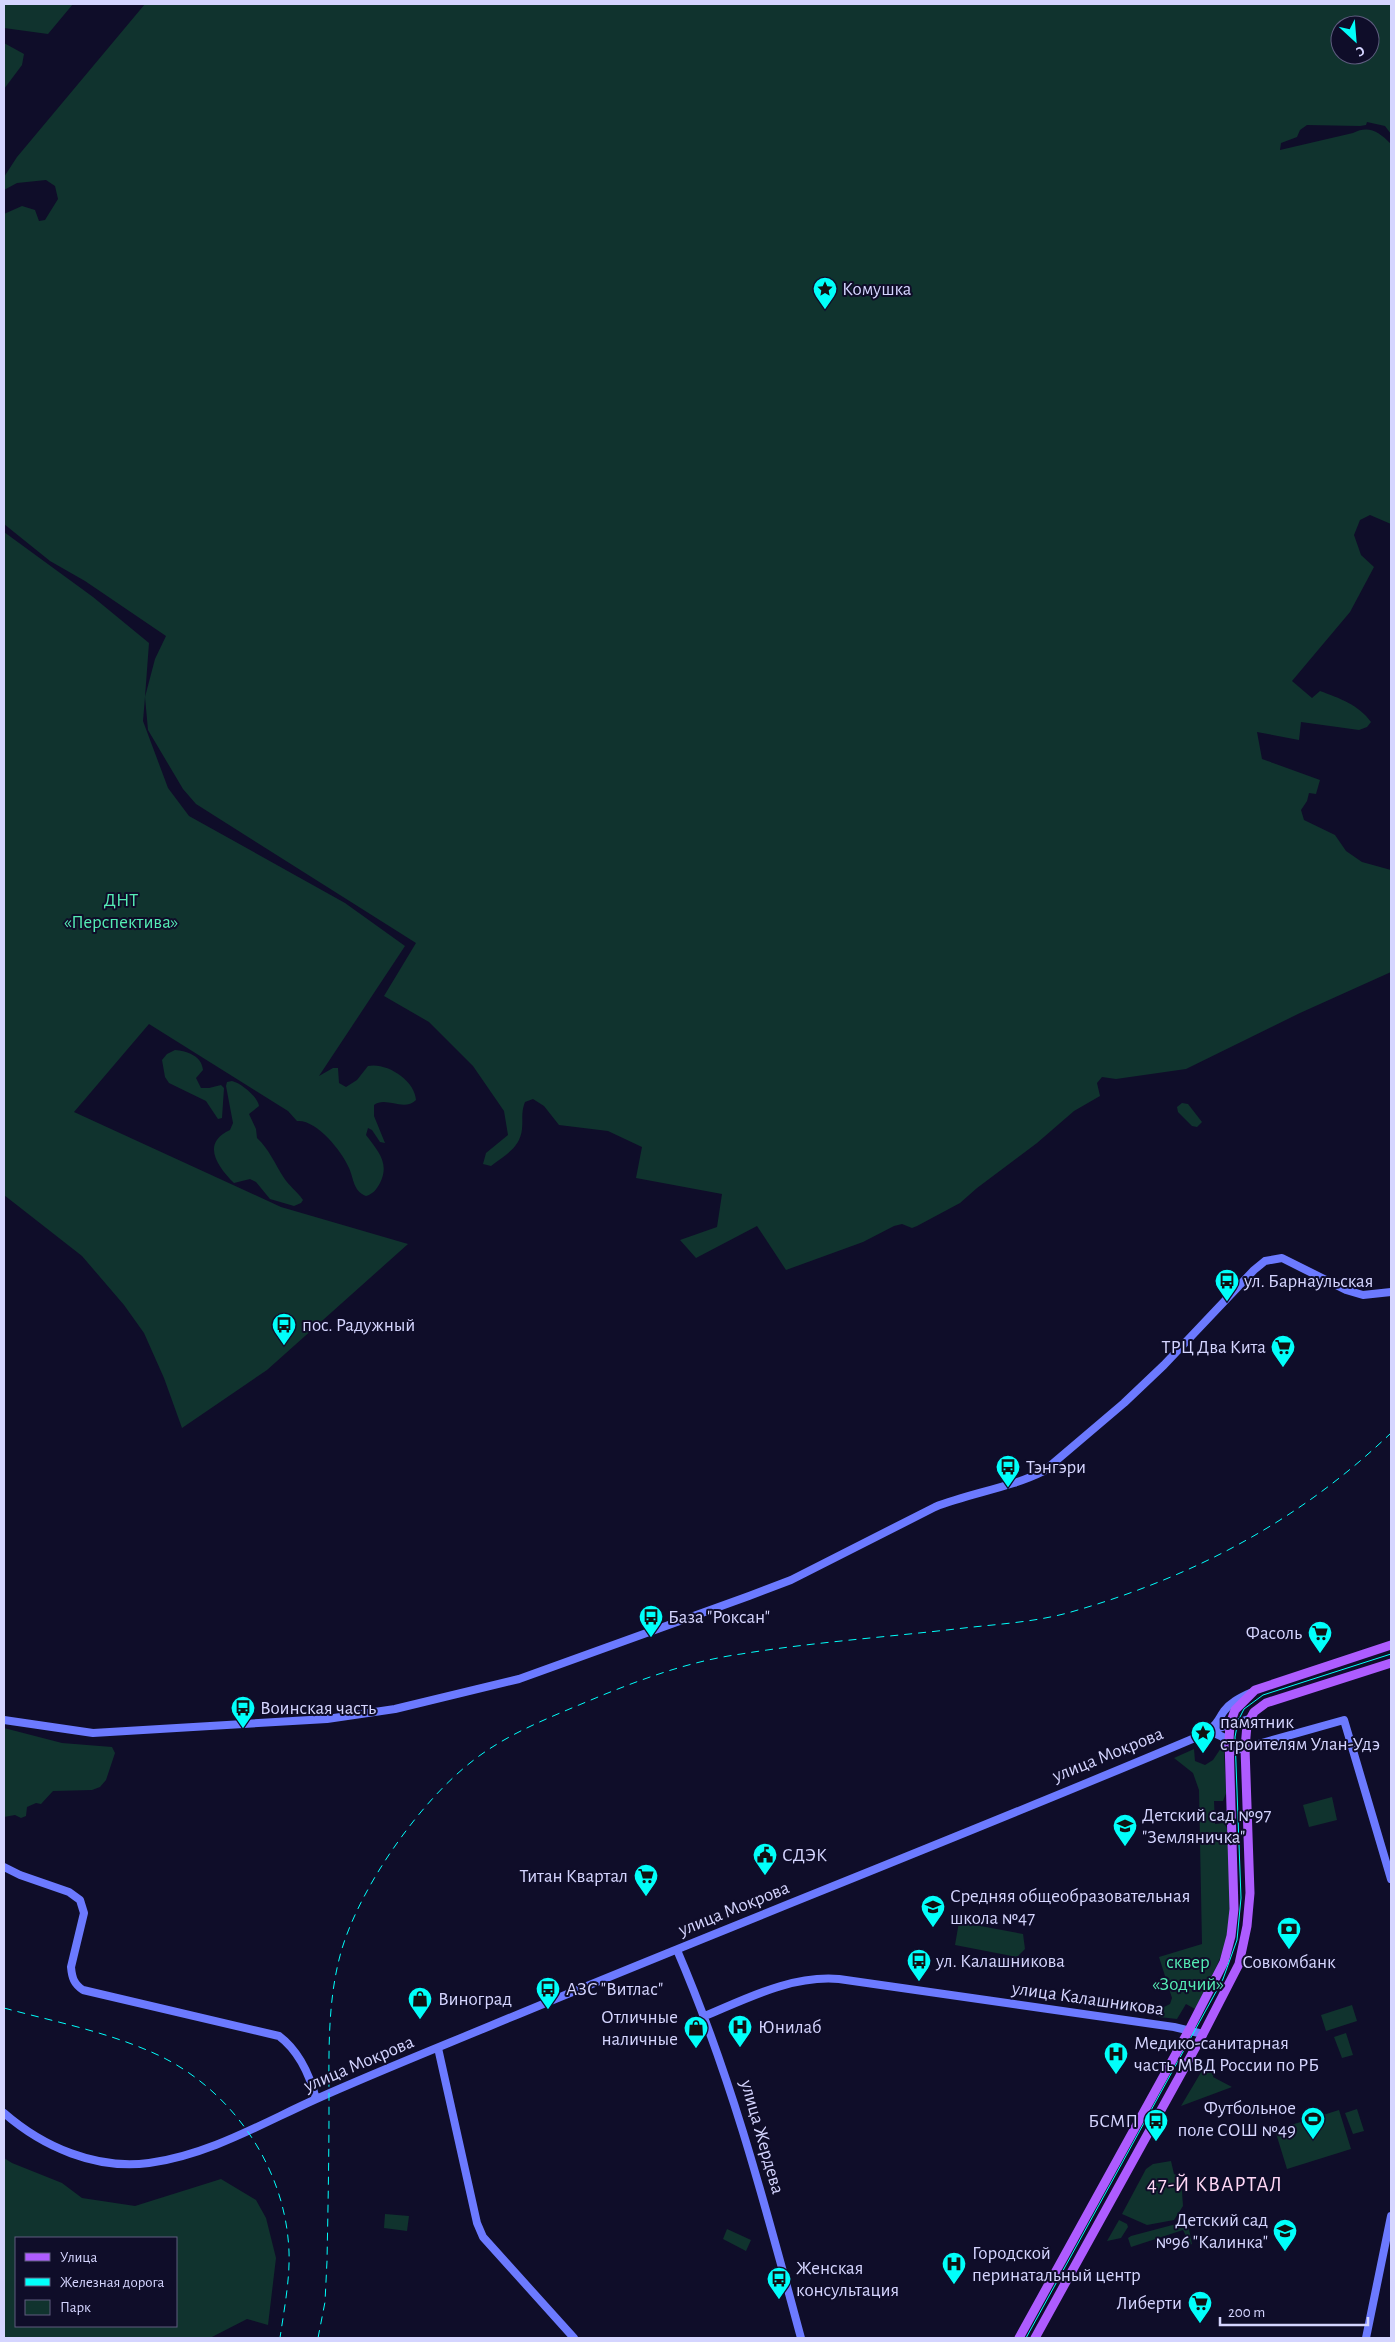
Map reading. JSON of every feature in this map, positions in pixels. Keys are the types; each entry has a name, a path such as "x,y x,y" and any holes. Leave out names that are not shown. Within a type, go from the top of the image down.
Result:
{"main road":[{"path":"4,1720 93,1733 320,1720 358,1716 395,1709 519,1679 791,1580 935,1507 959,1497 1030,1478 1044,1471 1124,1403 1164,1365 1243,1281 1265,1261 1282,1258 1346,1290 1363,1295 1391,1292"},
{"path":"1202,1734 1218,1723 1223,1713 1233,1701 1255,1690 1391,1645"},
{"path":"1035,2338 1204,2034 1239,1964 1247,1926 1250,1894 1245,1748 1252,1715 1266,1703 1391,1663"},
{"path":"1020,2338 1190,2030 1224,1962 1231,1936 1234,1909 1230,1724 1239,1704 1255,1690"},
{"name":"улица Мокрова","path":"4,2113 51,2145 70,2154 107,2163 130,2165 204,2150 316,2099 438,2048 1252,1715"},
{"path":"1230,1752 1344,1720 1391,1879"},
{"path":"1202,1734 1214,1733 1223,1737 1230,1752"},
{"path":"4,1867 20,1875 69,1892 80,1900 84,1913 71,1967 71,1976 78,1987 83,1990 279,2036 286,2041 310,2075 316,2099"},
{"name":"улица Жердева","path":"677,1950 705,2016 745,2133 801,2338"},
{"name":"улица Калашникова","path":"705,2016 765,1992 815,1978 839,1979 1190,2030 1204,2034"},
{"path":"438,2048 477,2223 483,2237 574,2338"},
{"path":"1366,2338 1391,2216"},
{"path":"1039,2302 1051,2308"}],"green space":[{"path":"4,4 73,4 48,34 4,28"},
{"path":"145,4 1391,4 1391,134 1385,126 1367,122 1366,125 1360,126 1307,125 1300,130 1297,137 1281,143 1280,150 1364,130 1378,133 1391,144 1391,524 1370,515 1360,520 1354,535 1361,555 1374,567 1350,612 1292,681 1312,698 1320,691 1348,703 1361,711 1371,722 1367,727 1359,730 1301,722 1299,740 1257,732 1262,759 1320,780 1316,794 1309,793 1307,801 1301,810 1304,820 1335,835 1346,851 1362,862 1391,870 1391,972 1300,1013 1186,1069 1116,1079 1102,1077 1097,1083 1100,1096 1074,1111 1037,1143 960,1203 912,1228 902,1224 894,1226 863,1242 786,1270 757,1226 696,1258 680,1240 717,1227 722,1194 636,1178 642,1147 608,1131 559,1125 544,1106 533,1099 525,1102 521,1136 515,1146 491,1166 483,1164 486,1153 508,1135 504,1111 473,1066 429,1022 384,996 416,943 196,804 183,789 148,730 145,697 155,659 166,636 85,581 50,561 4,524 4,214 22,206 35,210 39,221 45,220 58,199 55,186 46,180 17,183 4,190 4,177 17,157"},
{"path":"4,43 24,54 22,65 4,89"},
{"name":"ДНТ «Перспектива»","path":"4,532 93,597 149,643 143,721 168,788 189,816 345,903 405,946 319,1076 333,1068 338,1068 339,1083 346,1087 357,1080 368,1066 375,1065 391,1070 405,1079 411,1086 416,1100 406,1105 384,1102 374,1105 374,1116 385,1143 380,1142 372,1130 368,1128 366,1135 381,1157 384,1169 377,1188 366,1196 356,1188 346,1161 328,1137 312,1125 297,1121 288,1111 149,1024 74,1112 281,1207 408,1244 267,1370 182,1428 164,1378 144,1333 124,1305 82,1256 4,1195"},
{"path":"175,1050 189,1053 200,1061 203,1070 196,1078 201,1088 221,1085 224,1088 222,1118 218,1119 206,1101 169,1083 165,1077 162,1060 167,1054"},
{"path":"232,1081 249,1091 258,1102 259,1106 249,1114 256,1129 257,1138 286,1181 303,1200 301,1203 294,1206 270,1199 256,1182 250,1179 234,1183 218,1162 214,1148 216,1141 221,1135 230,1130 233,1123 226,1086 227,1082"},
{"path":"1182,1103 1188,1104 1202,1122 1197,1127 1192,1126 1178,1112 1177,1107"},
{"path":"4,1728 62,1743 112,1747 115,1753 106,1780 100,1787 92,1790 53,1791 41,1804 36,1803 27,1807 26,1816 21,1818 15,1815 4,1817"},
{"name":"сквер «Зодчий»","path":"1221,1748 1224,1752 1226,1793 1223,1801 1214,1801 1215,1824 1224,1823 1228,1830 1231,1903 1227,1938 1206,1989 1195,2009 1186,2004 1177,2019 1159,2017 1156,2011 1170,2004 1172,1998 1159,1957 1202,1944 1199,1790 1193,1773 1174,1758 1194,1749 1195,1761 1205,1765 1213,1760"},
{"path":"1332,1797 1337,1820 1309,1827 1303,1805"},
{"path":"959,1922 1023,1934 1025,1949 1017,1957 955,1945"},
{"path":"1352,2005 1357,2021 1326,2031 1321,2015"},
{"path":"1346,2033 1353,2055 1342,2058 1334,2037"},
{"path":"1203,2069 1214,2074 1213,2077 1232,2087 1181,2106"},
{"path":"1357,2109 1364,2131 1353,2134 1345,2113"},
{"name":"Футбольное поле СОШ №49","path":"1339,2110 1351,2149 1287,2169 1275,2130"},
{"path":"4,2158 62,2183 82,2198 135,2206 221,2179 256,2200 266,2218 276,2258 268,2325 247,2319 210,2338 4,2338"},
{"path":"1171,2161 1174,2174 1181,2177 1183,2206 1174,2220 1147,2225 1122,2214 1146,2169 1153,2164"},
{"path":"385,2214 409,2216 407,2231 384,2228"},
{"path":"1119,2220 1127,2224 1128,2227 1121,2238 1107,2241"},
{"path":"1180,2223 1189,2229 1192,2244 1184,2247 1182,2245 1189,2242 1183,2230 1131,2247 1128,2238 1131,2236"},
{"path":"727,2229 751,2240 746,2251 723,2239"}],"tram line":[{"path":"1026,2338 1223,1979 1237,1940 1241,1898 1235,1737 1238,1721 1244,1709 1263,1695 1391,1654"}],"railway":[{"path":"318,2338 325,2302 327,2261 331,2009 336,1971 341,1952 361,1902 393,1849 430,1801 470,1763 495,1745 550,1717 638,1681 699,1662 796,1646 1031,1620 1071,1612 1116,1598 1160,1582 1202,1563 1281,1519 1356,1465 1391,1433"},
{"path":"4,2008 96,2032 149,2051 178,2066 204,2084 227,2106 248,2131 264,2159 277,2189 285,2220 289,2252 289,2273 280,2338"}],"place":[{"name":"Комушка","path":"825,310"},
{"name":"ул. Барнаульская","path":"1227,1302"},
{"name":"пос. Радужный","path":"284,1346"},
{"name":"ТРЦ Два Кита","path":"1283,1368"},
{"name":"Тэнгэри","path":"1008,1488"},
{"name":"База \"Роксан\"","path":"651,1638"},
{"name":"Фасоль","path":"1320,1654"},
{"name":"Воинская часть","path":"243,1729"},
{"name":"памятник строителям Улан-Удэ","path":"1203,1754"},
{"name":"Детский сад №97 \"Земляничка\"","path":"1125,1847"},
{"name":"СДЭК","path":"765,1876"},
{"name":"Титан Квартал","path":"646,1897"},
{"name":"Средняя общеобразовательная школа №47","path":"933,1928"},
{"name":"Совкомбанк","path":"1289,1950"},
{"name":"ул. Калашникова","path":"919,1982"},
{"name":"АЗС \"Витлас\"","path":"548,2010"},
{"name":"Виноград","path":"420,2020"},
{"name":"Юнилаб","path":"740,2048"},
{"name":"Отличные наличные","path":"696,2049"},
{"name":"Медико-санитарная часть МВД России по РБ","path":"1116,2075"},
{"name":"Футбольное поле СОШ №49","path":"1313,2140"},
{"name":"БСМП","path":"1156,2142"},
{"name":"Детский сад №96 \"Калинка\"","path":"1285,2252"},
{"name":"Городской перинатальный центр","path":"954,2285"},
{"name":"Женская консультация","path":"779,2300"},
{"name":"Либерти","path":"1200,2324"}],"district":[{"name":"47-Й КВАРТАЛ","path":"1215,2184"}]}
